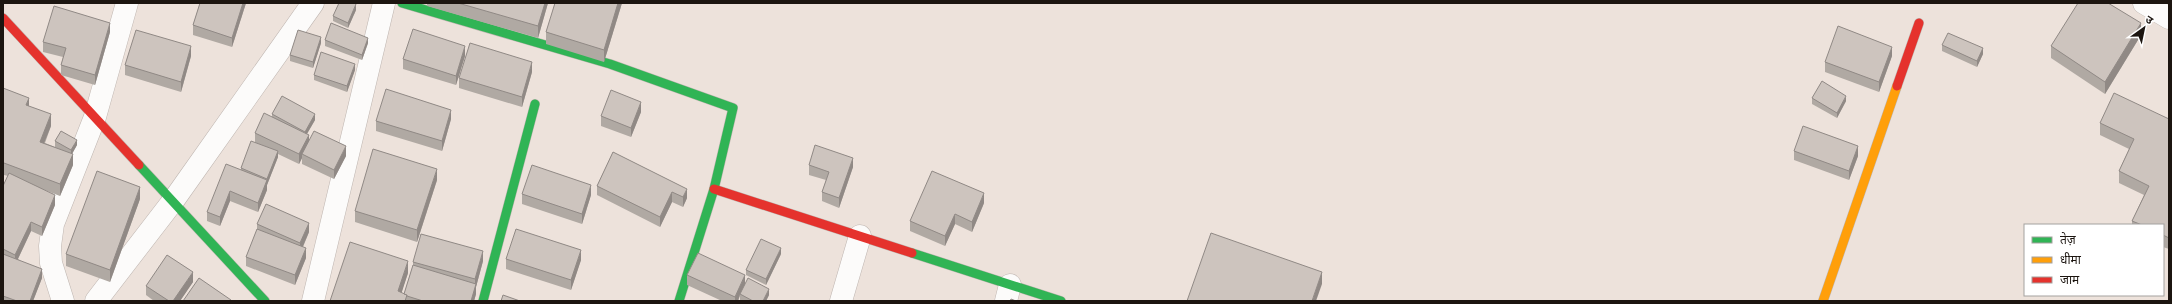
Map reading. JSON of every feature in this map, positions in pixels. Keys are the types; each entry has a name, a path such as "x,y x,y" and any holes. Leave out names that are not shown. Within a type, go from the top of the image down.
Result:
{"street":[{"path":"63,301 51,263 50,246 52,231 95,117 127,3"},
{"path":"96,301 173,201 313,3"},
{"path":"313,301 384,3"},
{"path":"402,3 610,64 733,108 714,189 679,301"},
{"path":"2144,3 2169,18"},
{"path":"3,18 265,301"},
{"path":"1823,301 1919,23"},
{"path":"482,301 535,104"},
{"path":"714,189 860,236 1008,293 1061,301"},
{"path":"841,301 860,236"}],"building":[{"path":"200,3 243,3 232,38 193,25"},
{"path":"339,3 356,4 348,23 333,16"},
{"path":"458,3 545,3 538,26"},
{"path":"555,3 618,3 604,50 546,32"},
{"path":"2078,3 2108,3 2141,23 2105,82 2051,46"},
{"path":"54,6 110,23 95,75 61,65 66,48 43,42"},
{"path":"331,23 368,38 362,55 325,40"},
{"path":"1838,26 1892,47 1879,82 1825,62"},
{"path":"413,29 465,46 456,76 403,59"},
{"path":"136,30 191,46 181,82 125,65"},
{"path":"298,30 321,37 313,62 290,55"},
{"path":"1948,33 1983,48 1977,61 1942,45"},
{"path":"470,43 532,62 522,97 459,78"},
{"path":"321,52 355,64 347,86 314,75"},
{"path":"1822,81 1846,96 1837,113 1812,98"},
{"path":"3,88 29,98 26,105 51,114 40,142 73,154 60,184 4,163 3,166"},
{"path":"386,89 451,110 442,141 376,121"},
{"path":"611,90 641,102 631,128 601,116"},
{"path":"2114,93 2169,119 2169,238 2164,236 2164,224 2140,224 2132,221 2149,186 2119,171 2134,139 2100,123"},
{"path":"282,96 315,114 305,132 272,114"},
{"path":"264,113 309,135 299,154 255,133"},
{"path":"1803,126 1858,146 1849,171 1794,151"},
{"path":"61,131 77,140 71,150 55,141"},
{"path":"314,131 346,146 334,170 302,154"},
{"path":"251,141 278,151 267,179 241,168"},
{"path":"815,145 853,158 839,198 822,192 829,172 809,165"},
{"path":"373,149 437,169 417,230 355,211"},
{"path":"613,152 687,189 683,197 672,192 660,217 597,186"},
{"path":"226,164 267,180 258,203 230,191 220,217 207,212"},
{"path":"532,165 591,185 582,214 522,194"},
{"path":"97,171 140,187 110,270 66,254"},
{"path":"932,171 984,193 972,222 955,214 945,236 910,221"},
{"path":"9,173 55,195 42,227 31,222 15,255 3,249 3,186"},
{"path":"266,204 309,223 300,243 257,224"},
{"path":"257,229 306,248 295,275 246,257"},
{"path":"516,229 581,250 571,280 506,259"},
{"path":"1211,233 1322,272 1312,301 1187,301"},
{"path":"421,234 483,251 475,279 413,262"},
{"path":"761,239 781,248 766,279 746,270"},
{"path":"350,242 408,261 398,291 407,295 405,301 330,301"},
{"path":"698,253 745,275 735,297 687,275"},
{"path":"3,254 42,269 30,301 17,301 3,296"},
{"path":"167,255 193,272 173,301 169,301 146,286"},
{"path":"413,265 476,284 471,301 423,301 407,296 404,294"},
{"path":"199,278 231,300 183,301"},
{"path":"748,278 769,289 763,301 753,301 740,294"},
{"path":"503,295 520,301 501,301"}],"traffic: fast":[{"path":"402,3 610,64 733,108 714,189 679,301"},
{"path":"483,301 535,104"},
{"path":"139,165 265,301"},
{"path":"912,253 1061,301"}],"traffic: slow":[{"path":"1823,301 1897,86"}],"traffic: jam":[{"path":"3,18 139,165"},
{"path":"1897,86 1919,23"},
{"path":"714,189 912,253"}]}
